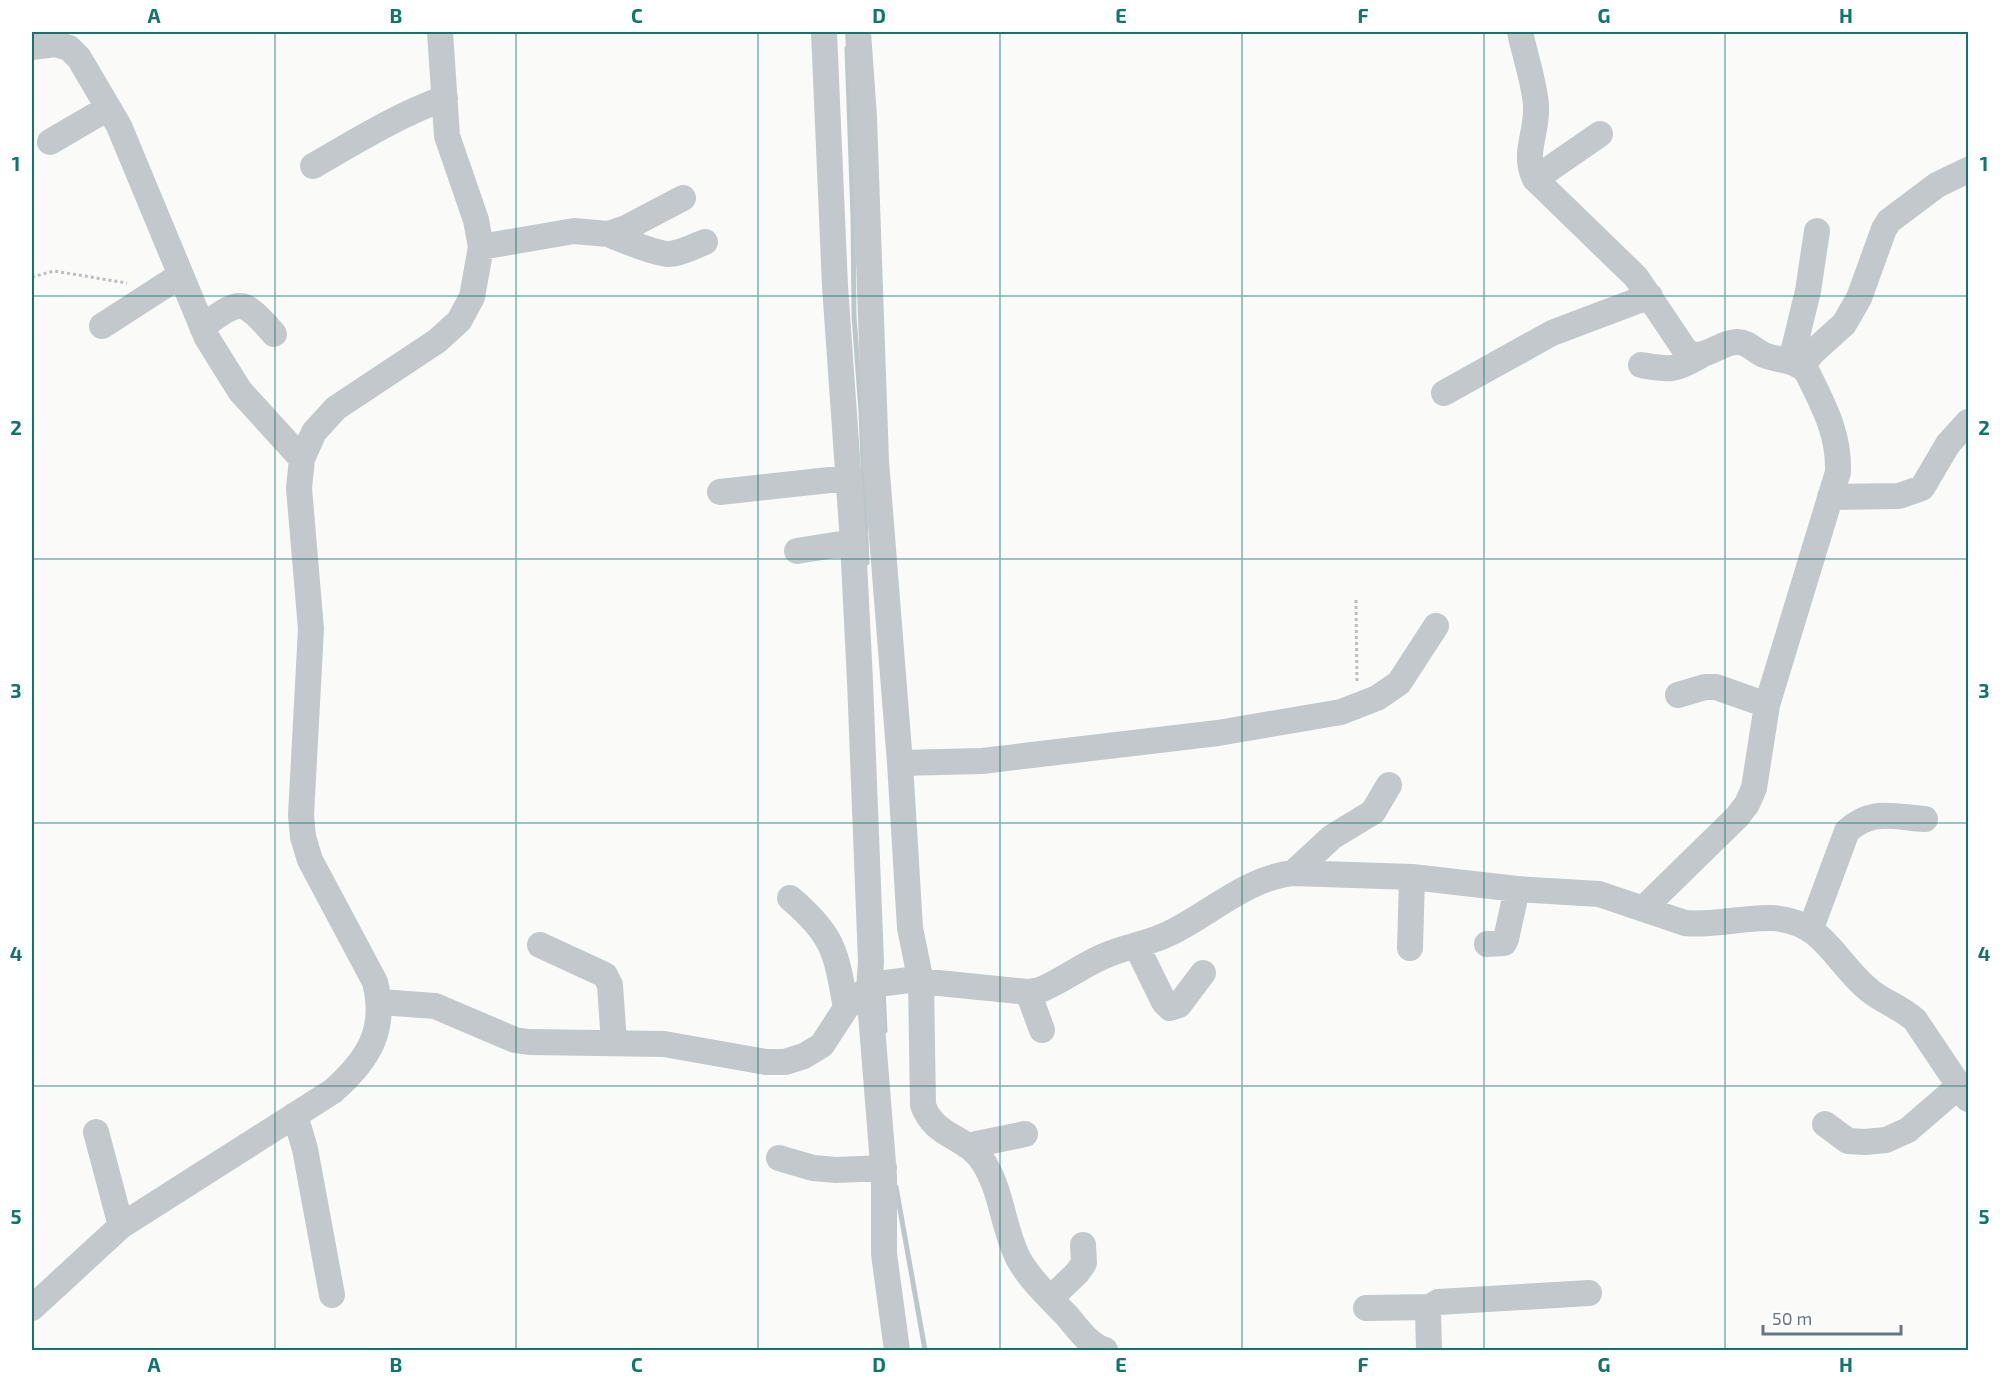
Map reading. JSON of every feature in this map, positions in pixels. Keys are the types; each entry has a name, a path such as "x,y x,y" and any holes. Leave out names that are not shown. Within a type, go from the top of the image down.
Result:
{"street":[{"path":"32,1308 121,1226 339,1085 352,1074 368,1053 375,1033 380,1002 375,982 310,860 303,837 301,815 311,629 299,488 302,459 314,432 336,408 437,341 459,321 472,297 481,247 476,220 447,136 440,32"},
{"path":"824,32 835,286 853,542 871,962 884,1179 884,1254 897,1350"},
{"path":"858,32 864,117 876,461 900,763 909,928 915,981 923,1105 927,1117 934,1125 967,1146 984,1162 1018,1258 1029,1274 1089,1342 1105,1350"},
{"path":"1520,32 1536,106 1529,158 1535,179 1636,277 1685,350 1691,355 1700,356"},
{"path":"32,47 55,44 69,48 79,58 127,145 202,327 220,360 240,391 302,459"},
{"path":"313,166 387,123 445,98"},
{"path":"50,142 108,108"},
{"path":"1535,179 1600,134"},
{"path":"1796,364 1844,324 1859,298 1889,221 1937,185 1968,171"},
{"path":"608,234 626,228 683,198"},
{"path":"481,247 574,231 608,234 667,254 705,242"},
{"path":"1796,364 1817,231"},
{"path":"102,326 181,275"},
{"path":"1444,393 1552,333 1650,296"},
{"path":"202,327 226,310 238,306 246,307 274,334"},
{"path":"1641,365 1669,370 1736,342 1744,343 1763,354 1796,364 1807,372 1833,427 1839,451 1838,472 1767,705 1754,788 1747,804 1737,817 1643,909"},
{"path":"1830,497 1899,496 1922,488 1948,444 1968,422"},
{"path":"720,492 848,478"},
{"path":"797,551 853,542"},
{"path":"900,763 982,761 1207,734 1341,712 1377,698 1399,684 1436,626"},
{"path":"1678,694 1705,687 1716,687 1767,705"},
{"path":"1293,873 1332,837 1373,812 1389,785"},
{"path":"1811,928 1847,831 1858,820 1875,815 1925,819"},
{"path":"380,1002 435,1006 515,1040 680,1045 766,1062 785,1062 804,1056 822,1045 846,1008 858,996 874,987 915,981 1028,992 1040,990 1111,953 1137,947 1172,933 1258,882 1276,875 1293,873 1412,877 1517,889 1599,894 1685,923 1699,924 1772,918 1793,921 1811,928 1826,941 1861,984 1871,992 1905,1010 1915,1020 1964,1092 1908,1130 1886,1140 1848,1141 1825,1125"},
{"path":"1410,948 1412,877"},
{"path":"1487,944 1504,943 1517,889"},
{"path":"790,898 813,917 832,944 839,964 846,1008"},
{"path":"540,945 605,975 610,985 614,1043"},
{"path":"1137,947 1164,1002 1170,1008 1179,1005 1203,973"},
{"path":"1028,992 1042,1030"},
{"path":"295,1115 305,1149 332,1295"},
{"path":"96,1132 121,1226"},
{"path":"967,1146 1025,1134"},
{"path":"779,1158 813,1168 884,1179"},
{"path":"1051,1298 1084,1263 1083,1245"},
{"path":"1366,1308 1430,1306 1438,1302 1589,1293"},
{"path":"1429,1350 1428,1312 1430,1306"}],"path":[{"path":"32,277 54,271 158,288"},
{"path":"1356,600 1357,707"}],"waterway":[{"path":"847,48 854,316 861,412 867,563"},
{"path":"883,989 885,1031"},
{"path":"896,1187 925,1350"}]}
